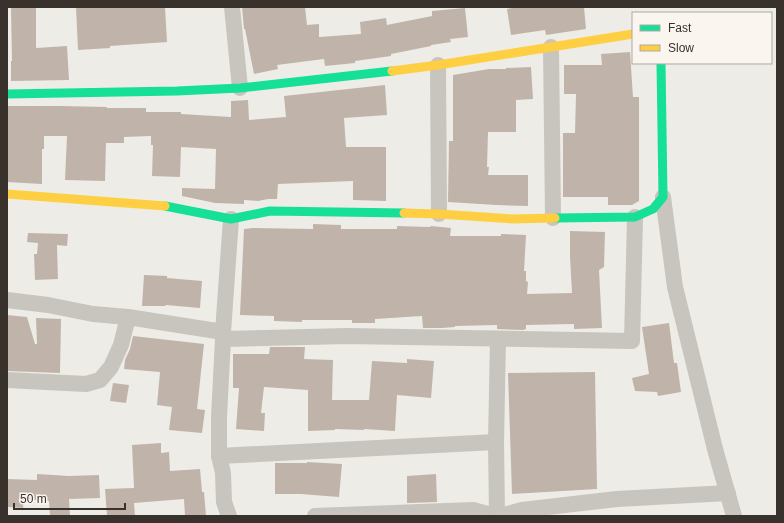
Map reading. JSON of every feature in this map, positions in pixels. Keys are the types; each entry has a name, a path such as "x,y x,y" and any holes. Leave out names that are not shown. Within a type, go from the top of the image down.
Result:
{"street":[{"path":"232,7 240,88"},
{"path":"7,94 177,91 240,88 363,75 438,65 632,34"},
{"path":"551,47 553,218"},
{"path":"661,64 663,197 675,287 715,449 734,516"},
{"path":"438,65 439,214"},
{"path":"7,194 170,206 231,219 270,211 439,214 512,219 635,217 653,209 663,197"},
{"path":"7,300 48,305 93,314 128,317 223,336 348,336 632,342 635,217"},
{"path":"229,516 224,502 223,473 219,456 219,417 231,219"},
{"path":"7,380 86,384 100,380 111,367 120,345 128,317"},
{"path":"497,516 496,442 498,339"},
{"path":"219,456 496,442"},
{"path":"315,516 473,510 497,516 522,510 617,499 728,493"}],"building":[{"path":"11,7 36,7 36,48 67,46 69,80 11,81"},
{"path":"76,7 165,7 167,42 78,50"},
{"path":"242,7 305,7 307,25 319,24 319,37 361,34 360,22 386,18 387,25 432,16 432,11 465,8 468,37 450,39 451,42 391,54 391,56 355,61 355,63 325,66 324,59 277,65 278,69 254,74 244,29"},
{"path":"518,7 584,7 586,29 546,35 545,30 511,35 507,9"},
{"path":"630,52 633,97 639,97 639,201 632,205 608,205 608,197 563,197 563,133 575,133 576,94 564,94 564,65 602,65 601,54"},
{"path":"531,67 533,99 516,100 516,132 488,132 487,167 489,167 488,175 528,175 528,206 448,202 449,141 453,141 453,75 489,69"},
{"path":"385,85 387,115 344,118 346,147 386,147 386,201 353,200 353,181 278,184 277,199 258,201 244,200 244,204 215,203 182,196 182,188 215,189 216,149 181,147 180,177 152,176 153,145 151,145 151,136 124,137 124,143 106,143 105,181 65,180 67,136 44,136 44,149 42,149 42,184 7,182 7,106 146,108 146,112 181,112 181,114 231,117 231,101 248,100 249,120 286,117 284,96"},
{"path":"313,224 341,225 341,229 397,229 397,226 431,226 451,228 450,236 501,236 501,234 526,235 524,271 526,271 526,281 528,282 527,294 572,293 570,231 605,232 604,267 599,270 602,328 574,329 574,324 526,325 526,329 523,330 497,329 497,325 423,328 422,316 375,319 375,323 352,323 352,320 302,320 302,322 274,321 274,316 240,315 244,229 313,229"},
{"path":"28,233 68,234 67,246 57,245 58,279 35,280 34,254 37,254 38,243 27,242"},
{"path":"144,275 167,276 167,278 202,281 200,308 166,305 142,306"},
{"path":"7,315 27,317 35,344 37,344 36,318 61,319 60,373 7,371"},
{"path":"669,323 674,363 677,363 681,392 658,396 657,392 635,391 632,378 649,374 642,327"},
{"path":"133,336 204,344 197,409 205,410 202,433 169,430 172,407 157,405 160,372 124,369 125,360 130,349"},
{"path":"270,347 305,347 304,359 333,360 332,400 369,400 372,361 407,363 407,359 434,361 431,398 397,395 395,431 335,429 308,431 308,390 264,387 261,413 265,413 264,431 236,429 239,388 233,388 233,354 269,354"},
{"path":"595,372 597,489 512,494 508,373"},
{"path":"113,383 129,385 126,403 110,401"},
{"path":"161,443 161,453 169,452 170,471 200,469 206,516 185,516 184,499 134,503 135,516 107,516 105,489 134,488 132,445"},
{"path":"307,462 342,464 339,497 301,494 275,494 275,463"},
{"path":"37,474 69,476 99,475 100,498 69,499 70,516 50,516 49,501 24,499 23,508 7,507 7,479 37,480"},
{"path":"436,474 437,502 407,503 407,476"}],"traffic: fast":[{"path":"555,218 635,217 653,209 663,197 661,64"},
{"path":"7,94 177,91 240,88 392,71"},
{"path":"165,206 231,219 270,211 404,213"}],"traffic: slow":[{"path":"392,71 632,34"},
{"path":"7,194 165,206"},
{"path":"404,213 512,219 555,218"}]}
